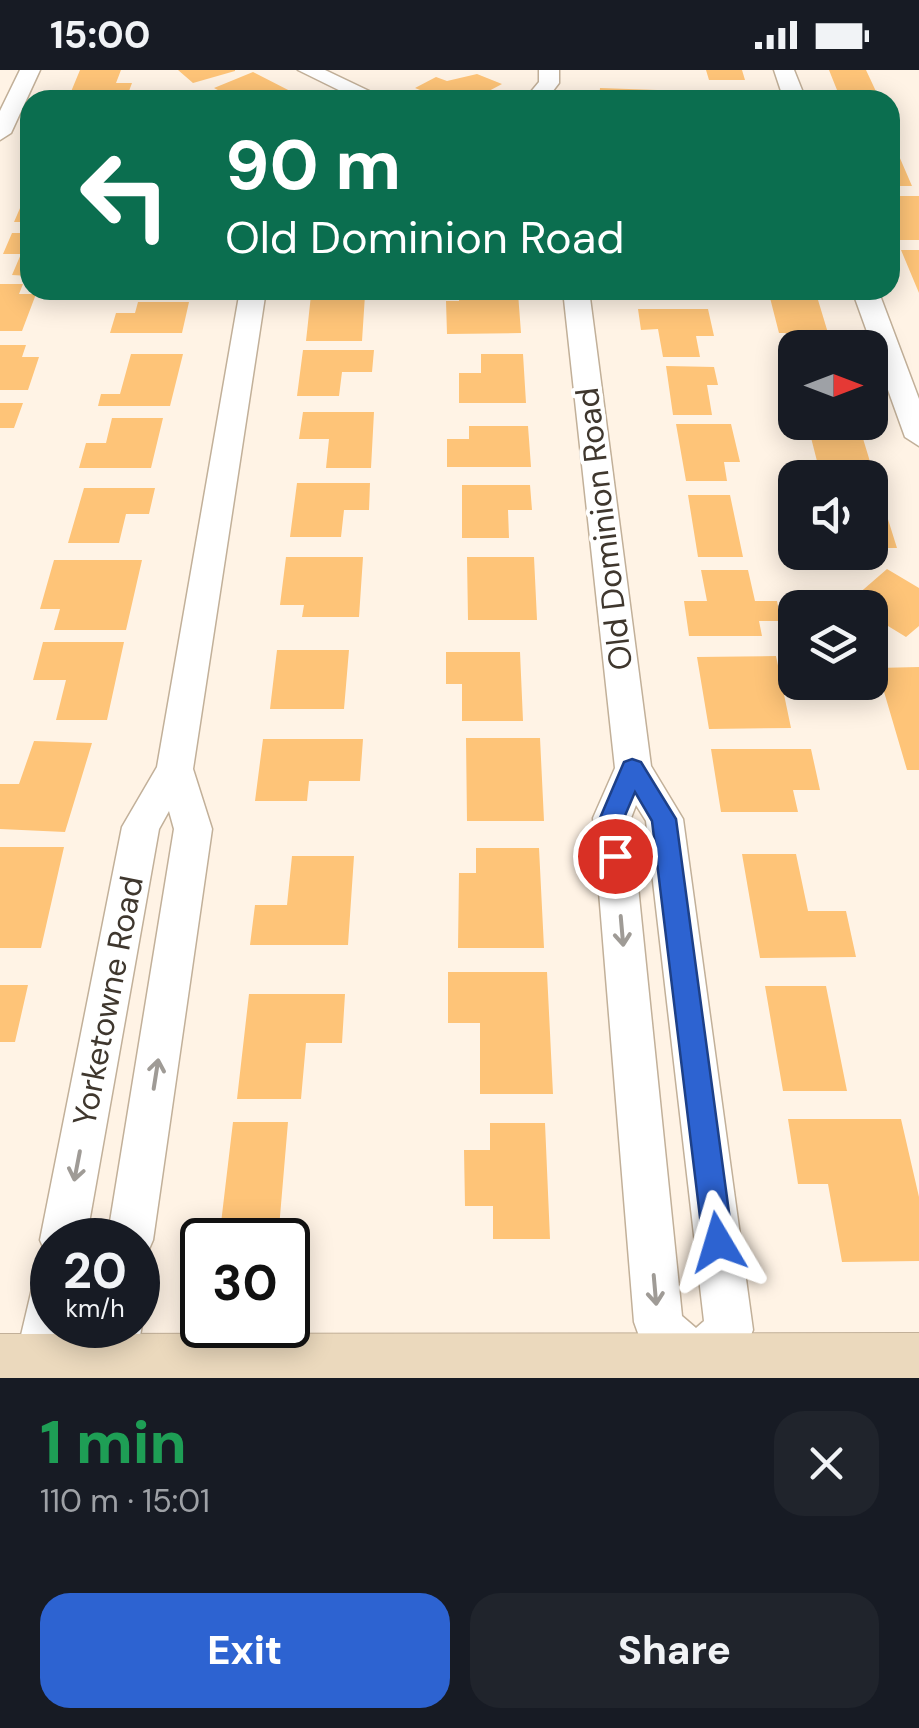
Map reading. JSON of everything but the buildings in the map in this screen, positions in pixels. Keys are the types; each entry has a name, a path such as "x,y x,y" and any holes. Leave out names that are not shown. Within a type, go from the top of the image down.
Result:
{"main road":[{"path":"19,1369 110,1348"},
{"path":"128,1348 468,1372 919,1368"}],"street":[{"path":"308,70 337,90"},
{"path":"0,133 20,91"},
{"name":"Yorketowne Road","path":"67,1218 142,827 174,769 252,300"},
{"name":"Old Dominion Road","path":"577,300 632,768 664,819 729,1330 700,1369 660,1330 658,1322 612,818 632,768"},
{"path":"869,300 919,437"},
{"name":"Yorketowne Road","path":"133,1218 193,829 174,769"},
{"path":"19,1369 30,1344"}],"route":[{"path":"615,856 612,818 632,768 664,819 718,1242"}]}
